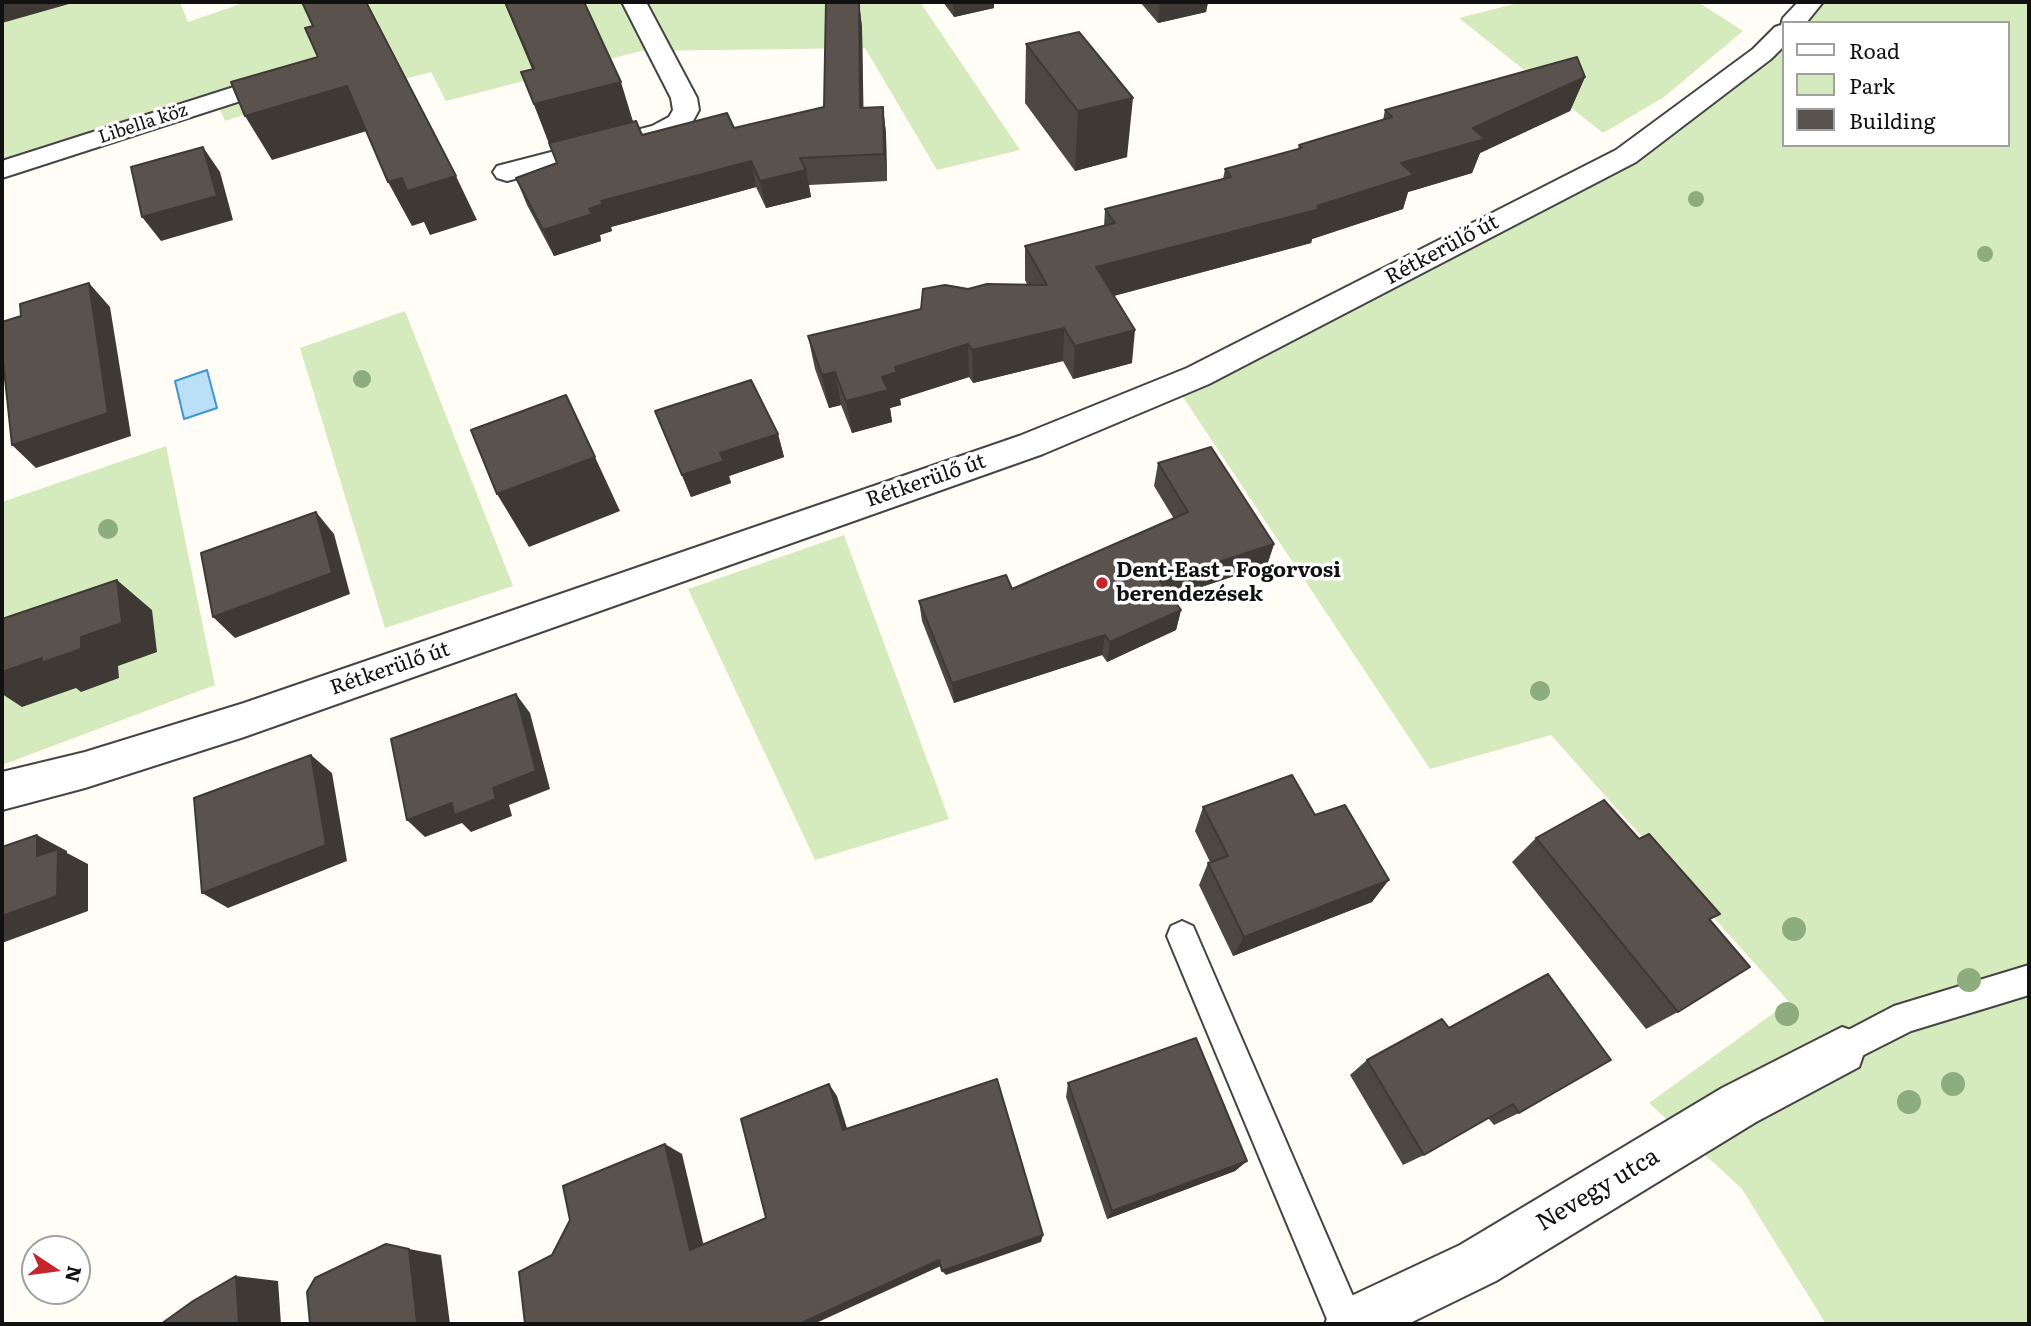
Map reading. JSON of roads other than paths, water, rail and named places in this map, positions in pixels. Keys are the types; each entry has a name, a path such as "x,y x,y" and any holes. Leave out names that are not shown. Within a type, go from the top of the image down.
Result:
{"street":[{"path":"507,173 663,132 680,122 687,110 684,98 634,2"},
{"path":"1794,21 1811,2"},
{"name":"Rétkerülő út","path":"2,792 85,770 244,720 1031,444 1198,376 1626,156 1762,54 1783,33"},
{"name":"Libella köz","path":"2,170 284,79"},
{"name":"Nevegy utca","path":"1349,1324 1478,1263 1739,1105 1842,1050"}],"lane":[{"path":"1182,936 1349,1324"},
{"path":"1842,1050 1905,1017 2029,980"}],"water":[{"path":"207,370 217,408 184,419 175,381"}],"place":[{"name":"Dent-East - Fogorvosi berendezések","path":"1102,583"}]}
